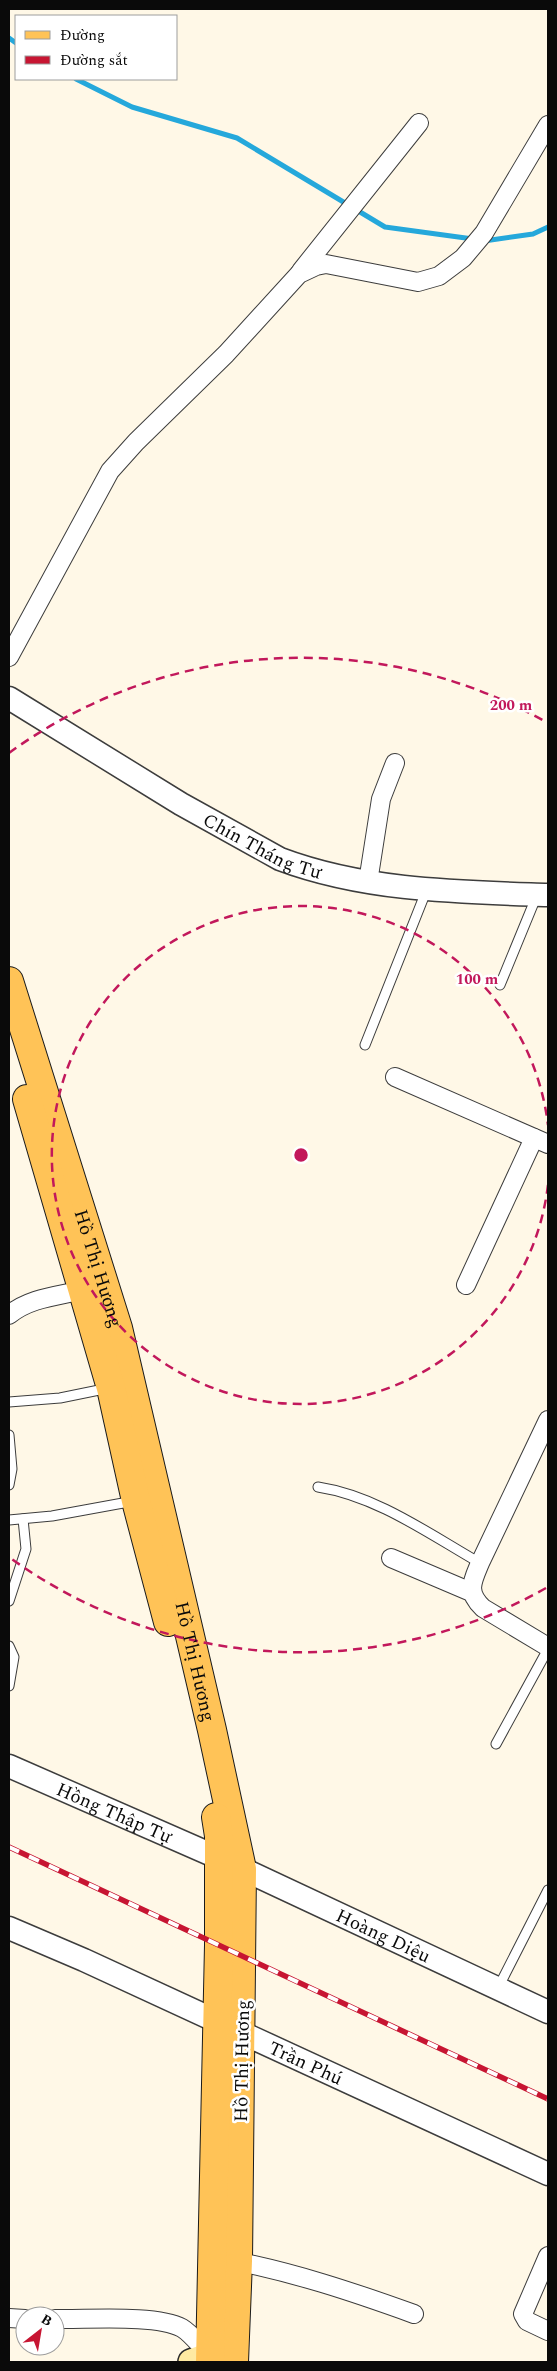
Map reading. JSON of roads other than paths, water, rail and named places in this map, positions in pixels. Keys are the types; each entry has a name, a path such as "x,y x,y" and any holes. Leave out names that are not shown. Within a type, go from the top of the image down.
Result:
{"main road":[{"name":"Hồ Thị Hương","path":"9,981 118,1328 212,1730 231,1863 242,2033 216,2360"},
{"name":"Hồ Thị Hương","path":"9,1035 111,1388 136,1501 213,1798 219,1836 231,1863 216,2021 225,2259"}],"street":[{"path":"9,657 110,471 136,442 226,354 298,274 419,123"},
{"path":"298,274 326,264 418,282 439,276 463,258 484,233 548,125"},
{"name":"Chín Tháng Tư","path":"9,698 182,804 280,859 321,872 368,882 427,889 543,895"},
{"path":"368,882 381,799 395,763"},
{"path":"395,1077 541,1141 466,1285"},
{"path":"9,1315 28,1303 83,1290"},
{"path":"548,1420 480,1563 472,1581 471,1592 475,1601 483,1608 548,1648"},
{"path":"390,1558 471,1592"},
{"name":"Hồng Thập Tự","path":"9,1766 231,1863"},
{"name":"Hoàng Diệu","path":"231,1863 548,2012"},
{"name":"Trần Phú","path":"9,1928 548,2174"},
{"path":"548,2256 523,2314 527,2321 548,2331"},
{"path":"225,2259 278,2269 331,2284 414,2314"},
{"path":"65,2319 110,2318 164,2323 182,2328 216,2360"}],"lane":[{"path":"365,1045 427,889"},
{"path":"500,985 543,895"},
{"path":"9,1402 60,1398 111,1388"},
{"path":"9,1434 12,1469 9,1485"},
{"path":"318,1487 340,1490 379,1506 480,1563"},
{"path":"9,1520 61,1515 136,1501"},
{"path":"9,1601 26,1549 23,1519"},
{"path":"9,1646 14,1657 9,1686"},
{"path":"496,1744 548,1648"},
{"path":"498,1988 548,1890"}],"waterway":[{"path":"9,38 15,42"},
{"path":"78,80 132,107 237,138 385,227 473,239"},
{"path":"484,241 533,234 548,227"}],"railway":[{"path":"9,1847 548,2099"}]}
